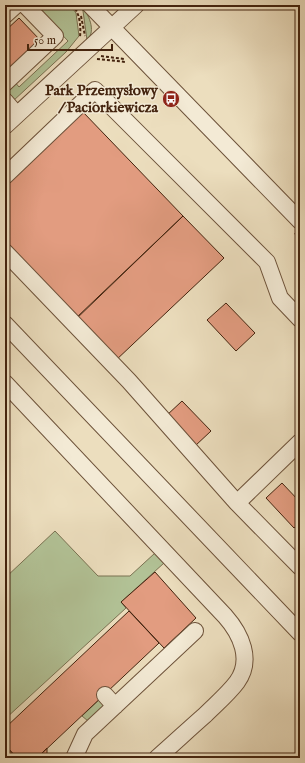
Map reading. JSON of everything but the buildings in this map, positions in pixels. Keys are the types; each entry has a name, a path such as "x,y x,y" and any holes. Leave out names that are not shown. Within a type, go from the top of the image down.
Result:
{"street":[{"path":"5,15 16,5"},
{"path":"5,83 55,36 25,5"},
{"path":"90,5 295,225"},
{"path":"5,126 136,5"},
{"path":"5,176 95,90 268,262 280,298 300,319"},
{"path":"5,101 18,115"},
{"path":"5,252 129,381 237,503 300,567"},
{"path":"5,324 300,633"},
{"path":"5,383 220,610 235,627 242,640 244,660 242,673 238,681 222,699 157,758"},
{"path":"237,503 300,442"},
{"path":"74,758 85,734 110,700 195,631"}],"path":[{"path":"72,5 77,10 78,14 81,35 78,41 86,51 94,59 126,62 129,64"},
{"path":"295,225 300,239"}],"green space":[{"path":"34,5 70,5 76,13 79,36 66,52 13,101 5,95 5,89 14,81 19,87 68,41"},
{"path":"79,5 84,8 89,17 91,32 87,40 83,11"},
{"path":"55,531 98,576 130,576 155,553 164,563 121,602 126,608 5,719 5,578"},
{"path":"100,699 105,704 88,721 82,716"}],"place":[{"name":"Park Przemysłowy / Paciorkiewicza","path":"171,99"}]}
